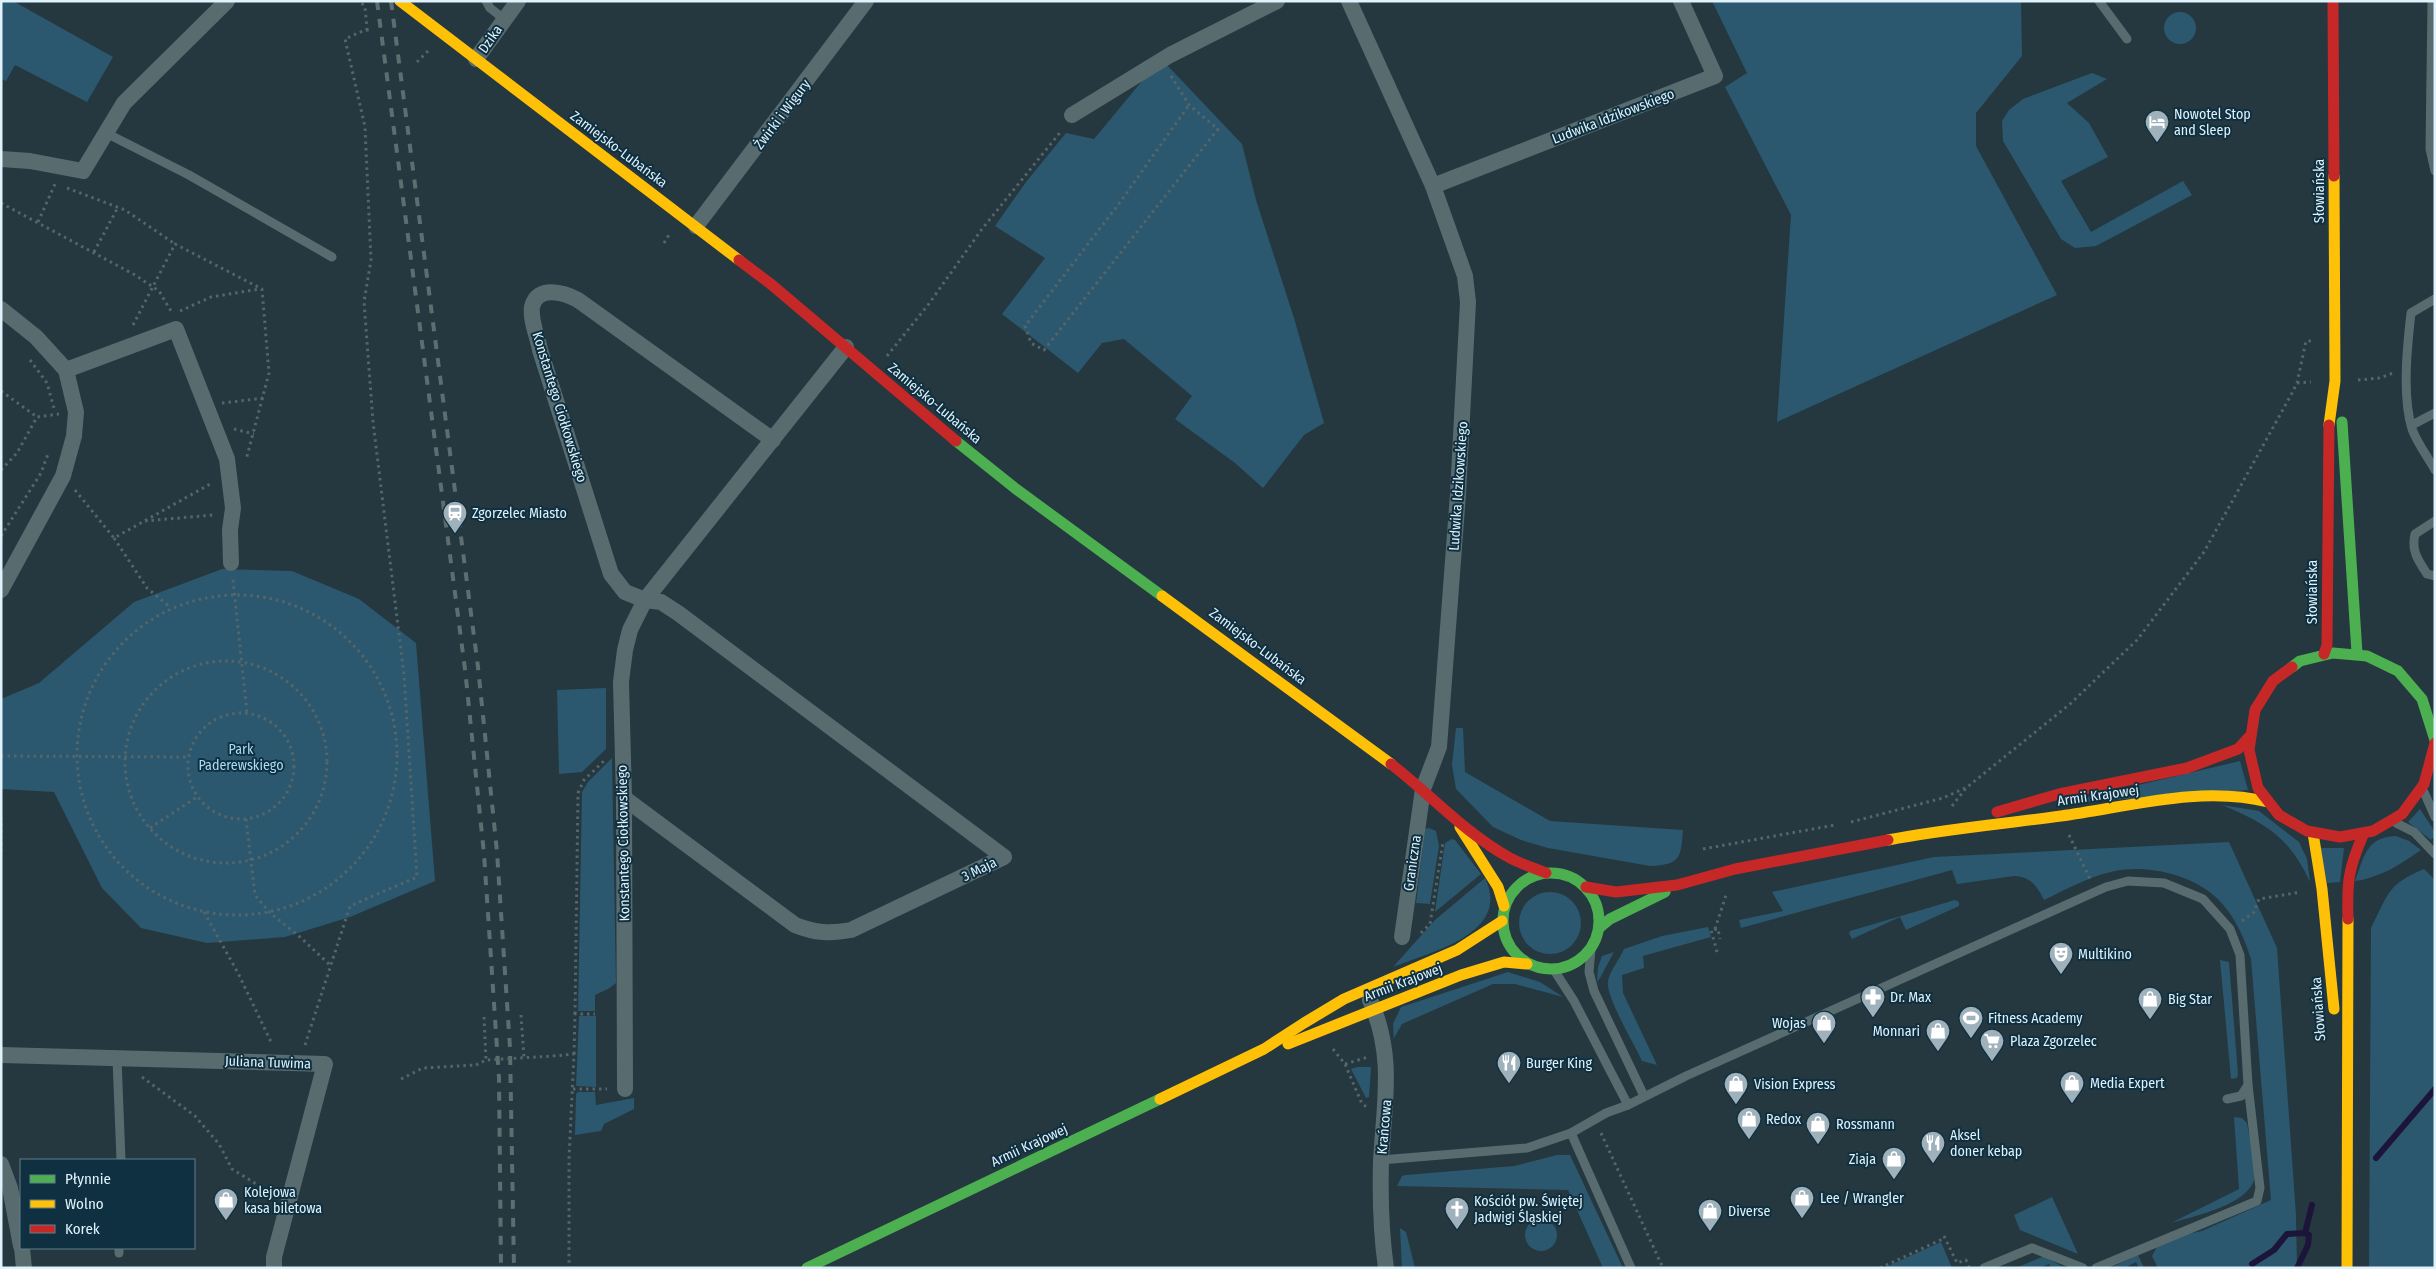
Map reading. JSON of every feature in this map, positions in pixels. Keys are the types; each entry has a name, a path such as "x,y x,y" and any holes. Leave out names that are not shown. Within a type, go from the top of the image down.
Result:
{"main road":[{"name":"Zamiejsko-Lubańska","path":"400,1 696,226 846,347 924,416 1016,489 1201,622 1423,789 1457,821 1510,858 1546,873"},
{"name":"Słowiańska","path":"2324,654 2327,645 2328,436 2335,381 2334,1"},
{"name":"Słowiańska","path":"2335,381 2345,435 2357,653"},
{"path":"2357,653 2388,664 2413,685 2429,711 2435,741 2433,761 2424,788 2407,811 2394,822 2379,830 2363,835 2338,838 2313,833 2288,821 2268,802 2251,764 2249,737 2252,720 2258,704 2278,677 2300,662 2324,654 2357,653"},
{"path":"2413,685 2430,686"},
{"name":"Armii Krajowej","path":"1933,831 2059,794 2186,768 2238,749 2249,737"},
{"name":"Armii Krajowej","path":"1586,887 1616,892 1677,885 1734,869 1933,831 2214,796 2252,798 2268,802"},
{"name":"Zamiejsko-Lubańska","path":"1457,821 1472,849 1494,880 1504,906"},
{"name":"Słowiańska","path":"2313,833 2322,889 2334,1022"},
{"name":"Słowiańska","path":"2347,1268 2349,974 2347,887 2350,865 2363,835"},
{"path":"1546,873 1563,874 1575,879 1586,887 1598,909 1599,928 1591,949 1581,959 1568,966 1554,970 1540,969 1527,964 1513,952 1504,936 1502,921 1504,906 1511,893 1522,882 1535,875 1546,873"},
{"name":"Armii Krajowej","path":"1599,928 1610,919 1677,885"},
{"name":"Armii Krajowej","path":"806,1268 1264,1049 1304,1021 1366,989 1468,946 1502,921"},
{"name":"Armii Krajowej","path":"1264,1049 1297,1042 1374,1008 1461,975 1504,962 1527,964"},
{"name":"Słowiańska","path":"2336,1040 2347,1184"}],"street":[{"path":"1,160 30,161 83,171 124,103 228,1"},
{"name":"Dzika","path":"476,59 518,1"},
{"name":"Żwirki i Wigury","path":"696,226 866,1"},
{"path":"1072,115 1161,60 1277,1"},
{"name":"Ludwika Idzikowskiego","path":"1349,1 1433,186 1465,276 1469,318 1439,747 1423,789"},
{"name":"Ludwika Idzikowskiego","path":"1433,186 1715,76 1680,1"},
{"name":"Konstantego Ciołkowskiego","path":"644,600 625,592 611,574 540,350 533,315 535,301 542,294 552,292 565,293 578,300 773,440"},
{"path":"1,309 36,337 66,370 76,412 74,436 63,476 1,590"},
{"path":"66,370 176,329 227,459 233,513 230,530 231,563"},
{"name":"Konstantego Ciołkowskiego","path":"625,1089 624,798 621,682 625,650 630,630 644,600 846,347"},
{"name":"3 Maja","path":"624,798 795,925 812,932 830,934 851,930 1004,857 678,613 660,602 644,600"},
{"name":"Graniczna","path":"1402,937 1423,789"},
{"name":"Krańcowa","path":"1366,989 1382,1032 1387,1060 1381,1200 1386,1268"},
{"name":"Juliana Tuwima","path":"1,1055 325,1064 274,1257 274,1268"},
{"path":"1,1164 10,1188 20,1242"},
{"path":"21,1249 24,1268"}],"lane":[{"name":"Dzika","path":"486,1 490,8 504,19"},
{"path":"2099,1 2127,39"},
{"path":"2432,1 2430,149 2435,171"},
{"path":"106,133 189,175 332,257"},
{"path":"2435,299 2411,313 2407,369 2408,405 2412,425 2435,469"},
{"path":"2412,425 2435,413"},
{"path":"2435,521 2415,534 2412,544 2415,556 2427,574 2435,576"},
{"path":"2424,788 2426,800 2435,817"},
{"path":"2394,822 2414,832 2435,854"},
{"path":"1382,1160 1527,1148 1571,1133 1606,1113 1628,1105 1644,1096 2096,892 2128,881 2164,883 2203,899 2230,929 2240,955 2248,1085 2260,1188 2257,1201 2096,1268"},
{"path":"1591,949 1589,972 1594,991 1644,1096"},
{"path":"1554,970 1574,1001 1628,1105"},
{"path":"118,1059 121,1159"},
{"path":"2227,1100 2241,1096 2248,1085"},
{"path":"1571,1133 1631,1268"},
{"path":"1984,1268 2032,1248 2083,1268"}],"path":[{"path":"360,1 365,7 368,35"},
{"path":"305,1046 350,906 417,877 404,675 373,422 364,302 371,260 365,127 345,38 367,29"},
{"path":"1161,60 1190,105 1218,129 1044,350 1031,343 1025,326 1118,205 1190,105"},
{"path":"873,371 898,345 982,229 1054,141 1072,115"},
{"path":"30,161 55,184 118,207 175,244 262,289"},
{"path":"38,222 55,184"},
{"path":"1,203 94,252 152,287 158,291 173,315 211,297 262,289"},
{"path":"94,252 118,207"},
{"path":"121,350 175,244"},
{"path":"246,461 269,373 262,289"},
{"path":"1933,831 1966,788 2070,704 2137,640 2204,552 2297,383 2306,341 2335,340"},
{"path":"26,354 47,383 56,415 55,423"},
{"path":"2352,380 2380,378 2407,369"},
{"path":"2297,383 2318,382"},
{"path":"1,391 37,417 76,412"},
{"path":"207,404 264,398"},
{"path":"1,470 17,453 37,417"},
{"path":"1,536 41,473 50,449"},
{"path":"114,538 229,474"},
{"path":"63,476 114,538 147,588 171,608"},
{"path":"144,521 233,513"},
{"path":"231,563 247,713"},
{"path":"234,594 281,600 324,620 360,651 385,692 397,738 395,785 380,830 352,868 314,896 269,912 236,916 204,912 163,898 128,873 100,840 82,800 76,756 80,721 92,685 112,653 139,627 171,608 202,598 234,594"},
{"path":"211,662 243,662 270,671 296,689 315,714 326,743 327,775 318,805 301,831 276,851 250,860 217,863 189,856 163,842 143,820 130,794 125,765 126,756 128,736 140,710 158,687 183,671 211,662"},
{"path":"247,713 264,718 278,728 289,742 294,758 294,776 288,792 277,806 262,815 246,819 232,819 218,815 197,797 188,771 188,757 194,742 203,729 216,719 231,714 247,713"},
{"path":"569,1268 569,1158 575,1014 578,793 584,780 622,744"},
{"path":"1,756 188,757"},
{"path":"1848,823 1943,798 1966,788"},
{"path":"150,828 197,797"},
{"path":"1,817 1,853"},
{"path":"246,819 255,895 269,912 330,965"},
{"path":"1703,849 1839,825"},
{"path":"2067,830 2096,892"},
{"path":"1717,952 1712,930 1715,929 1728,889"},
{"path":"2230,929 2254,912 2260,899 2306,891"},
{"path":"204,912 238,973 275,1049"},
{"path":"1715,929 1718,929 1720,939"},
{"path":"575,1014 595,1014"},
{"path":"521,1015 524,1058"},
{"path":"484,1018 486,1060"},
{"path":"1331,1046 1345,1064 1362,1104 1372,1110"},
{"path":"400,1079 423,1068 476,1065 486,1060 574,1054"},
{"path":"1345,1064 1375,1055"},
{"path":"135,1072 195,1116 219,1144 232,1169 266,1190 286,1215"},
{"path":"573,1089 625,1089"},
{"path":"1599,1130 1663,1268"},
{"path":"1880,1268 1944,1237 1957,1263 1966,1260 1970,1268"}],"green space":[{"path":"1,1 13,1 113,57 87,102 15,65 6,81 1,79"},
{"path":"1712,1 2021,1 2022,56 1976,113 1976,146 2057,295 1777,422 1791,215 1725,87 1747,73"},
{"path":"2180,12 2191,17 2196,28 2191,39 2180,44 2169,39 2164,28 2169,17"},
{"path":"1166,64 1242,144 1256,200 1294,318 1324,423 1304,435 1263,488 1235,463 1175,419 1192,396 1124,339 1102,343 1078,373 1002,314 1045,258 995,226 1026,182 1066,133 1094,139 1147,75"},
{"path":"2092,73 2107,79 2067,103 2089,123 2108,157 2061,181 2091,232 2183,181 2192,195 2096,246 2075,248 2061,239 2003,141 2002,121 2009,110 2023,99"},
{"name":"Park Paderewskiego","path":"222,569 292,571 359,599 416,643 435,881 350,917 285,937 207,943 141,928 102,888 54,792 1,789 1,699 39,683 134,602"},
{"path":"606,688 606,749 582,772 559,774 557,690"},
{"path":"1456,728 1463,728 1465,772 1550,821 1683,830 1680,853 1674,861 1668,864 1650,866 1548,848 1521,840 1493,827 1456,789 1452,765"},
{"path":"612,758 616,983 595,995 595,1011 578,1011 582,792 588,782"},
{"path":"2240,761 2248,790 2058,804"},
{"path":"2222,805 2259,811 2299,842 2307,859 2310,882 2294,854 2275,834 2252,818"},
{"path":"2420,809 2435,832 2435,836 2431,840 2408,822"},
{"path":"1429,828 1436,831 1439,846 1430,904 1416,903 1425,829"},
{"path":"2396,836 2409,841 2421,850 2382,874 2355,881 2364,856 2372,844 2386,837"},
{"path":"1452,839 1455,840 1481,874 1435,912 1445,843"},
{"path":"2229,842 2277,948 2296,1215 2297,1268 2158,1268 2152,1256 2158,1245 2179,1236 2202,1231 2271,1200 2251,959 2245,941 2226,908 2202,887 2164,872 2137,869 2123,870 2094,877 2044,900 2033,883 2025,878 2014,876 1957,884 1952,870 1741,928 1739,920 1783,911 1772,892 1934,857"},
{"path":"2320,848 2344,848 2340,882 2327,883"},
{"path":"2424,869 2435,880 2435,1268 2369,1268 2371,928 2385,899 2395,886 2412,874"},
{"path":"1485,878 1490,897 1487,913 1478,927 1463,938 1445,947 1393,967 1435,920"},
{"path":"1544,892 1556,892 1572,901 1579,911 1581,923 1579,935 1572,945 1556,954 1544,954 1533,949 1524,940 1519,929 1519,917 1524,906 1533,897"},
{"path":"1955,900 1959,902 1959,906 1906,930 1900,917 1852,939 1849,933 1850,931"},
{"path":"1708,927 1711,937 1643,956 1644,968 1622,975 1623,993 1657,1065 1642,1061 1611,998 1608,981 1611,973 1624,949 1662,936"},
{"path":"1614,952 1597,982 1598,967 1602,956"},
{"path":"2220,960 2229,962 2238,1074 2237,1078 2231,1079"},
{"path":"1508,972 1540,982 1563,997 1515,984 1493,984 1402,1024 1394,1038 1394,1043 1393,1024 1401,1007"},
{"path":"579,1016 596,1016 596,1087 576,1086"},
{"path":"1371,1067 1369,1097 1366,1098 1351,1069"},
{"path":"578,1092 595,1092 596,1105 634,1098 634,1109 604,1124 601,1131 575,1135 576,1094"},
{"path":"2234,1117 2242,1118 2247,1123 2255,1170 2251,1186 2233,1202 2207,1213 2171,1223 2239,1189"},
{"path":"1557,1155 1570,1155 1623,1268 1603,1268 1568,1190 1397,1186 1402,1176 1406,1175 1514,1166"},
{"path":"2052,1197 2078,1254 2020,1230 2014,1215"},
{"path":"1541,1219 1552,1224 1557,1235 1552,1246 1541,1251 1530,1246 1525,1235 1530,1224"},
{"path":"1400,1228 1406,1232 1415,1268 1402,1268"},
{"path":"1941,1242 1952,1268 1884,1268"},
{"path":"2138,1255 2144,1268 2139,1268 2136,1262 2124,1268 2110,1268"},
{"path":"2044,1256 2065,1268 2051,1268 2049,1264 2040,1268 2016,1268"}],"waterway":[{"path":"2376,1158 2435,1089"},
{"path":"2297,1268 2308,1245 2309,1235 2305,1233 2312,1205"},
{"path":"2252,1264 2274,1250 2287,1234 2305,1233"}],"railway":[{"path":"377,1 465,669 484,854 499,1078 501,1268"},
{"path":"391,1 478,667 497,852 510,1048 514,1268"}],"traffic: fast":[{"path":"2342,422 2357,653"},
{"path":"956,441 1016,489 1162,596"},
{"path":"2292,667 2300,661 2333,653 2367,656 2398,671 2422,699 2435,740"},
{"path":"1551,873 1569,876 1585,887 1596,903 1599,921 1596,939 1585,955 1569,966 1551,969 1533,966 1517,955 1506,939 1503,921 1506,903 1517,887 1533,876 1551,873"},
{"path":"1599,928 1610,919 1665,892"},
{"path":"807,1268 1160,1099"}],"traffic: slow":[{"path":"400,1 739,260"},
{"path":"2329,425 2335,381 2334,176"},
{"path":"1162,596 1391,764"},
{"path":"1888,840 2061,816 2164,799 2217,796 2243,797 2268,802"},
{"path":"1460,827 1498,887 1504,906"},
{"path":"2313,833 2322,889 2334,1009"},
{"path":"2347,1268 2348,919"},
{"path":"1160,1099 1264,1049 1344,999 1457,950 1502,921"},
{"path":"1288,1044 1461,975 1504,962 1527,964"}],"traffic: jam":[{"path":"2333,1 2334,176"},
{"path":"739,260 772,285 956,441"},
{"path":"2324,654 2327,645 2329,425"},
{"path":"2292,667 2273,681 2255,710 2249,750 2258,788 2279,815 2307,831 2340,837 2373,831 2402,814 2424,784 2435,743"},
{"path":"1997,812 2059,794 2187,768 2238,749 2249,737"},
{"path":"1391,764 1478,838 1510,858 1546,873"},
{"path":"2348,919 2350,876 2354,858 2363,835"},
{"path":"1586,887 1616,892 1677,885 1735,869 1888,840"}],"place":[{"name":"Nowotel Stop and Sleep","path":"2157,143"},
{"name":"Zgorzelec Miasto","path":"455,534"},
{"name":"Multikino","path":"2061,975"},
{"name":"Dr. Max","path":"1873,1018"},
{"name":"Big Star","path":"2150,1020"},
{"name":"Fitness Academy","path":"1971,1039"},
{"name":"Wojas","path":"1824,1044"},
{"name":"Monnari","path":"1938,1052"},
{"name":"Plaza Zgorzelec","path":"1992,1062"},
{"name":"Burger King","path":"1509,1084"},
{"name":"Media Expert","path":"2072,1104"},
{"name":"Vision Express","path":"1736,1105"},
{"name":"Redox","path":"1749,1140"},
{"name":"Rossmann","path":"1818,1145"},
{"name":"Aksel doner kebap","path":"1933,1164"},
{"name":"Ziaja","path":"1894,1180"},
{"name":"Lee / Wrangler","path":"1802,1219"},
{"name":"Kolejowa kasa biletowa","path":"226,1221"},
{"name":"Kościół pw. Świętej Jadwigi Śląskiej","path":"1457,1230"},
{"name":"Diverse","path":"1710,1232"}]}
